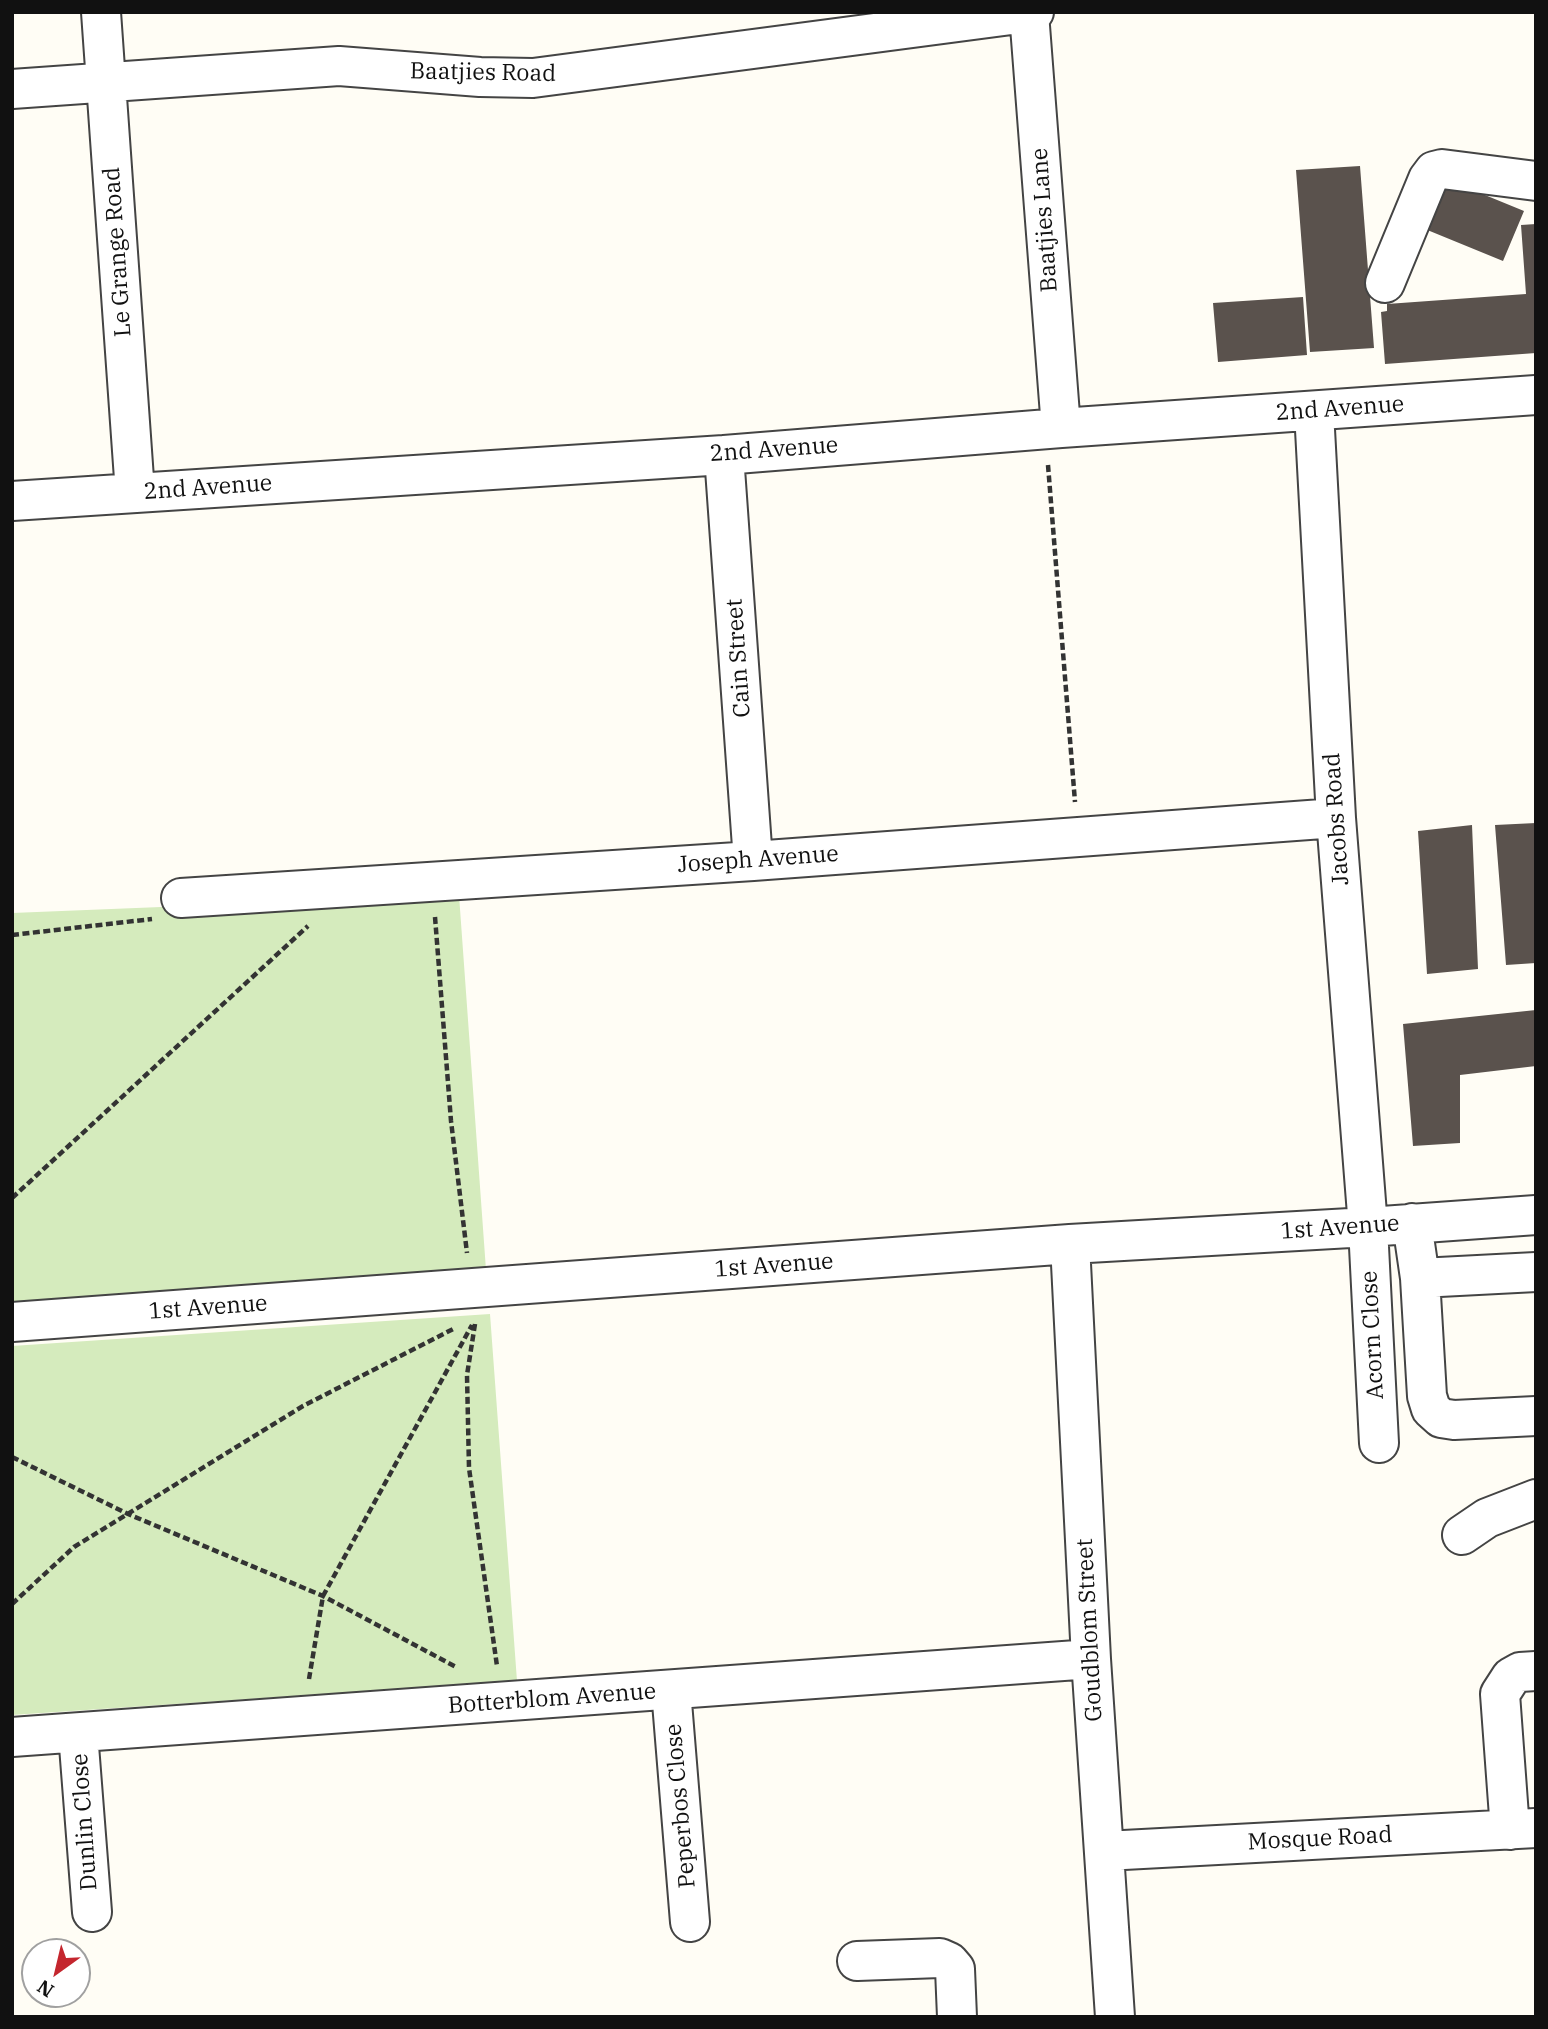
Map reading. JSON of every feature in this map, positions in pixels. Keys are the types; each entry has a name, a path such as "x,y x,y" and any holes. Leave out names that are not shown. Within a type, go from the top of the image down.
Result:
{"street":[{"name":"Le Grange Road","path":"101,12 135,493"},
{"name":"Baatjies Road","path":"12,89 339,66 480,77 533,78 1031,13"},
{"name":"Baatjies Lane","path":"1031,13 1053,428"},
{"path":"1385,283 1434,170 1536,181"},
{"name":"2nd Avenue","path":"12,501 724,454 1536,395"},
{"name":"Jacobs Road","path":"1314,411 1336,818 1368,1227"},
{"name":"Cain Street","path":"724,454 753,861"},
{"name":"Joseph Avenue","path":"181,898 753,861 1336,818"},
{"name":"1st Avenue","path":"12,1322 1070,1244 1536,1215"},
{"path":"1412,1223 1420,1278 1427,1396 1431,1409 1441,1418 1454,1420 1536,1416"},
{"name":"Acorn Close","path":"1368,1227 1379,1443"},
{"name":"Goudblom Street","path":"1070,1244 1091,1659 1115,2017"},
{"path":"1420,1278 1536,1272"},
{"path":"1462,1535 1487,1518 1536,1499"},
{"name":"Botterblom Avenue","path":"12,1737 1091,1659"},
{"path":"1523,1829 1500,1694 1511,1677 1520,1672 1536,1671"},
{"name":"Peperbos Close","path":"671,1690 690,1922"},
{"name":"Dunlin Close","path":"79,1733 92,1912"},
{"name":"Mosque Road","path":"1105,1851 1523,1829"},
{"path":"857,1961 940,1958 949,1962 955,1969 957,2017"}],"path":[{"path":"1053,428 1078,837"},
{"path":"12,1198 329,907 328,889"},
{"path":"12,935 160,918 181,898"},
{"path":"12,1604 74,1547 303,1406 477,1317 323,1596 308,1688 292,1718"},
{"path":"12,1457 128,1514 323,1596 454,1666 466,1668"}],"green space":[{"path":"459,895 486,1270 12,1303 12,913"},
{"path":"490,1314 517,1681 12,1715 12,1346"}],"building":[{"path":"1360,166 1374,348 1310,352 1296,170"},
{"path":"1441,177 1524,211 1503,261 1420,227"},
{"path":"1536,224 1536,353 1385,364 1381,312 1387,311 1387,304 1526,294 1521,225"},
{"path":"1303,297 1307,355 1218,362 1213,303"},
{"path":"1536,823 1536,963 1506,965 1495,825"},
{"path":"1472,825 1478,969 1427,974 1418,831"},
{"path":"1536,1010 1536,1066 1460,1075 1460,1143 1413,1146 1403,1024"}]}
